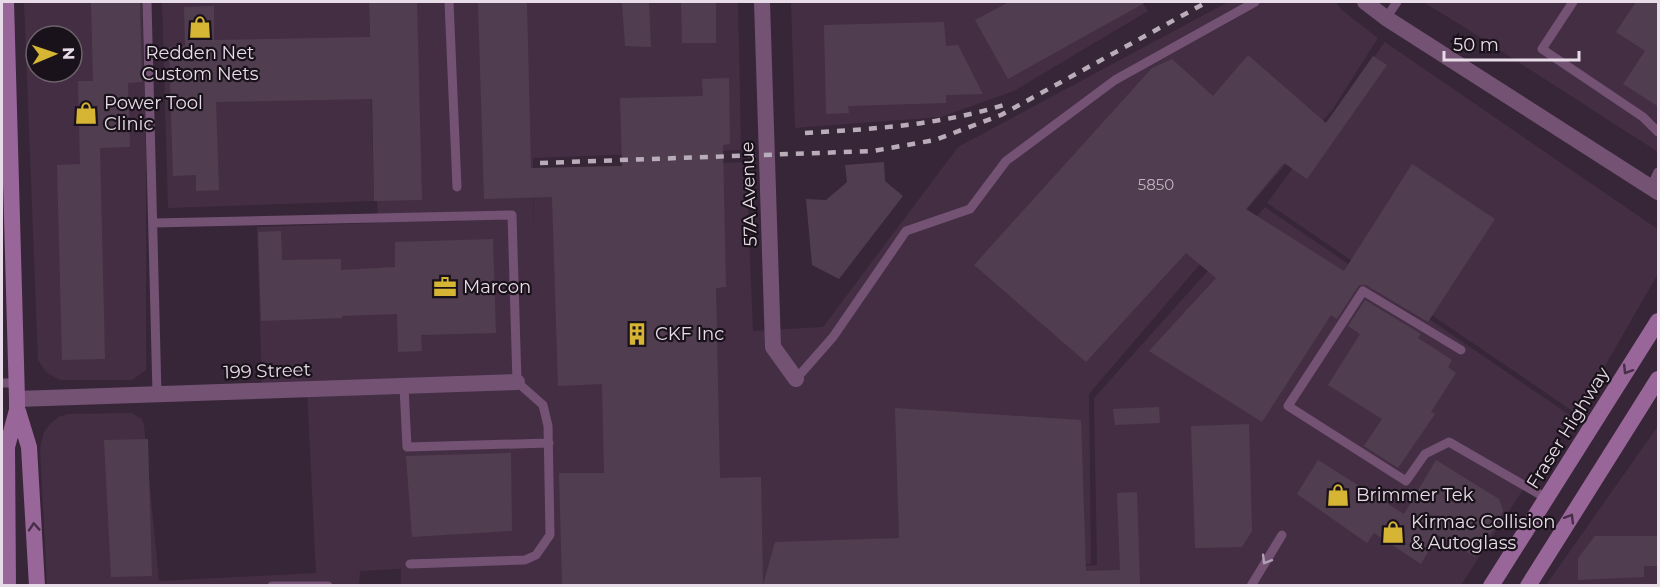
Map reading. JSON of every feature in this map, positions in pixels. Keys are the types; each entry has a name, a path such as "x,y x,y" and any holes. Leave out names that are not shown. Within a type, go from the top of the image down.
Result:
{"main road":[{"path":"6,2 5,90 13,393 7,447 8,585"},
{"name":"Fraser Highway","path":"1491,585 1659,321"},
{"path":"1528,585 1659,379"},
{"path":"13,393 29,447 37,585"}],"street":[{"name":"57A Avenue","path":"762,2 773,347 796,379"},
{"path":"1365,2 1386,18 1656,184"},
{"name":"199 Street","path":"13,393 158,394 517,382"}],"lane":[{"path":"147,2 158,394"},
{"path":"449,2 457,187"},
{"path":"796,379 833,337 906,231 970,209 1006,161 1115,80 1255,2"},
{"path":"1386,18 1397,2"},
{"path":"1572,2 1542,49 1650,122 1659,132"},
{"path":"153,223 512,215 517,382 543,405 548,426 550,535 536,555 525,560 410,564"},
{"path":"1461,350 1363,291 1288,406 1406,481 1425,454 1449,442 1546,498"},
{"path":"404,387 407,447 549,442"},
{"path":"1251,585 1282,535"},
{"path":"272,585 328,585"}],"shaded area":[{"path":"24,2 142,2 146,154 146,370 132,380 60,380 46,372 38,360 27,84 84,84 84,24 25,24"},
{"path":"162,2 369,2 374,201 168,208"},
{"path":"370,2 738,2 741,150 533,158 534,237 534,169 746,162 753,331 823,327 958,147 1228,2 1336,2 1342,10 1378,38 1333,109 1089,394 1091,564 996,566 997,586 401,586 401,569 360,571 359,586 47,585 40,448 44,432 50,424 58,417 68,414 132,413 142,419 159,581 316,573 307,390 262,391 257,227 378,223"},
{"path":"791,2 1142,2 1148,11 1014,91 941,117 795,128"},
{"path":"1423,2 1658,2 1658,152 1459,24"},
{"path":"1385,42 1656,228 1658,274 1577,414 1267,203"},
{"path":"1265,207 1571,416 1461,585 1001,586 1000,570 1097,565 1094,398"},
{"path":"1658,426 1658,585 1546,585"}],"building":[{"path":"91,2 140,2 142,82 128,83 130,147 100,148 105,359 62,360 57,165 80,164 78,84 93,81"},
{"path":"369,2 417,2 422,200 374,201 372,99 216,102 219,190 196,191 196,175 173,176 169,47 185,46 184,7 214,6 214,40 370,37"},
{"name":"CKF Inc","path":"478,2 527,2 531,168 622,166 620,98 703,96 702,79 729,78 730,144 723,145 726,287 716,288 720,478 761,477 763,585 562,585 559,473 604,473 602,384 558,386 552,197 484,199"},
{"path":"622,2 649,2 651,47 625,46"},
{"path":"681,2 716,2 716,43 682,43"},
{"path":"1009,2 1146,2 1008,79 975,20"},
{"path":"1636,2 1659,2 1659,107 1623,84 1645,51 1616,32"},
{"path":"944,22 946,46 958,45 983,94 946,95 946,103 848,106 849,113 826,114 824,25"},
{"path":"1248,55 1326,123 1373,56 1387,65 1307,179 1284,163 1246,209 1344,271 1412,164 1495,219 1428,322 1366,285 1359,285 1337,319 1331,315 1262,422 1149,351 1216,278 1186,253 1086,362 974,265 1152,68 1172,59 1213,96"},
{"path":"884,162 885,181 903,196 839,279 812,265 806,199 826,200 847,182 845,165"},
{"path":"281,231 282,260 341,259 341,270 395,267 395,242 493,239 496,333 421,335 422,351 398,352 397,314 261,321 258,232"},
{"path":"1365,300 1421,334 1418,338 1452,360 1448,367 1456,373 1431,412 1435,414 1398,468 1364,446 1382,419 1328,385 1360,334 1348,326"},
{"path":"1159,407 1160,423 1115,425 1113,409"},
{"path":"895,408 1081,420 1086,571 1120,570 1117,493 1137,492 1140,585 763,585 775,542 899,538"},
{"path":"1249,424 1252,531 1242,547 1195,548 1191,426"},
{"path":"148,439 152,576 111,577 104,440"},
{"path":"511,453 512,531 412,537 406,456"},
{"path":"1318,460 1404,514 1436,460 1499,499 1503,510 1500,520 1475,557 1438,535 1421,564 1374,533 1367,543 1297,494"},
{"path":"1595,536 1659,536 1659,566 1644,566 1644,577 1578,580 1578,558"}],"railway":[{"path":"540,163 873,151 935,140 1001,115 1207,2"},
{"path":"805,133 883,128 934,121 1010,103"}],"place":[{"name":"Redden Net Custom Nets","path":"200,27"},
{"name":"Power Tool Clinic","path":"86,113"},
{"name":"Marcon","path":"445,287"},
{"name":"CKF Inc","path":"637,334"},
{"name":"Brimmer Tek","path":"1338,495"},
{"name":"Kirmac Collision & Autoglass","path":"1393,532"}]}
